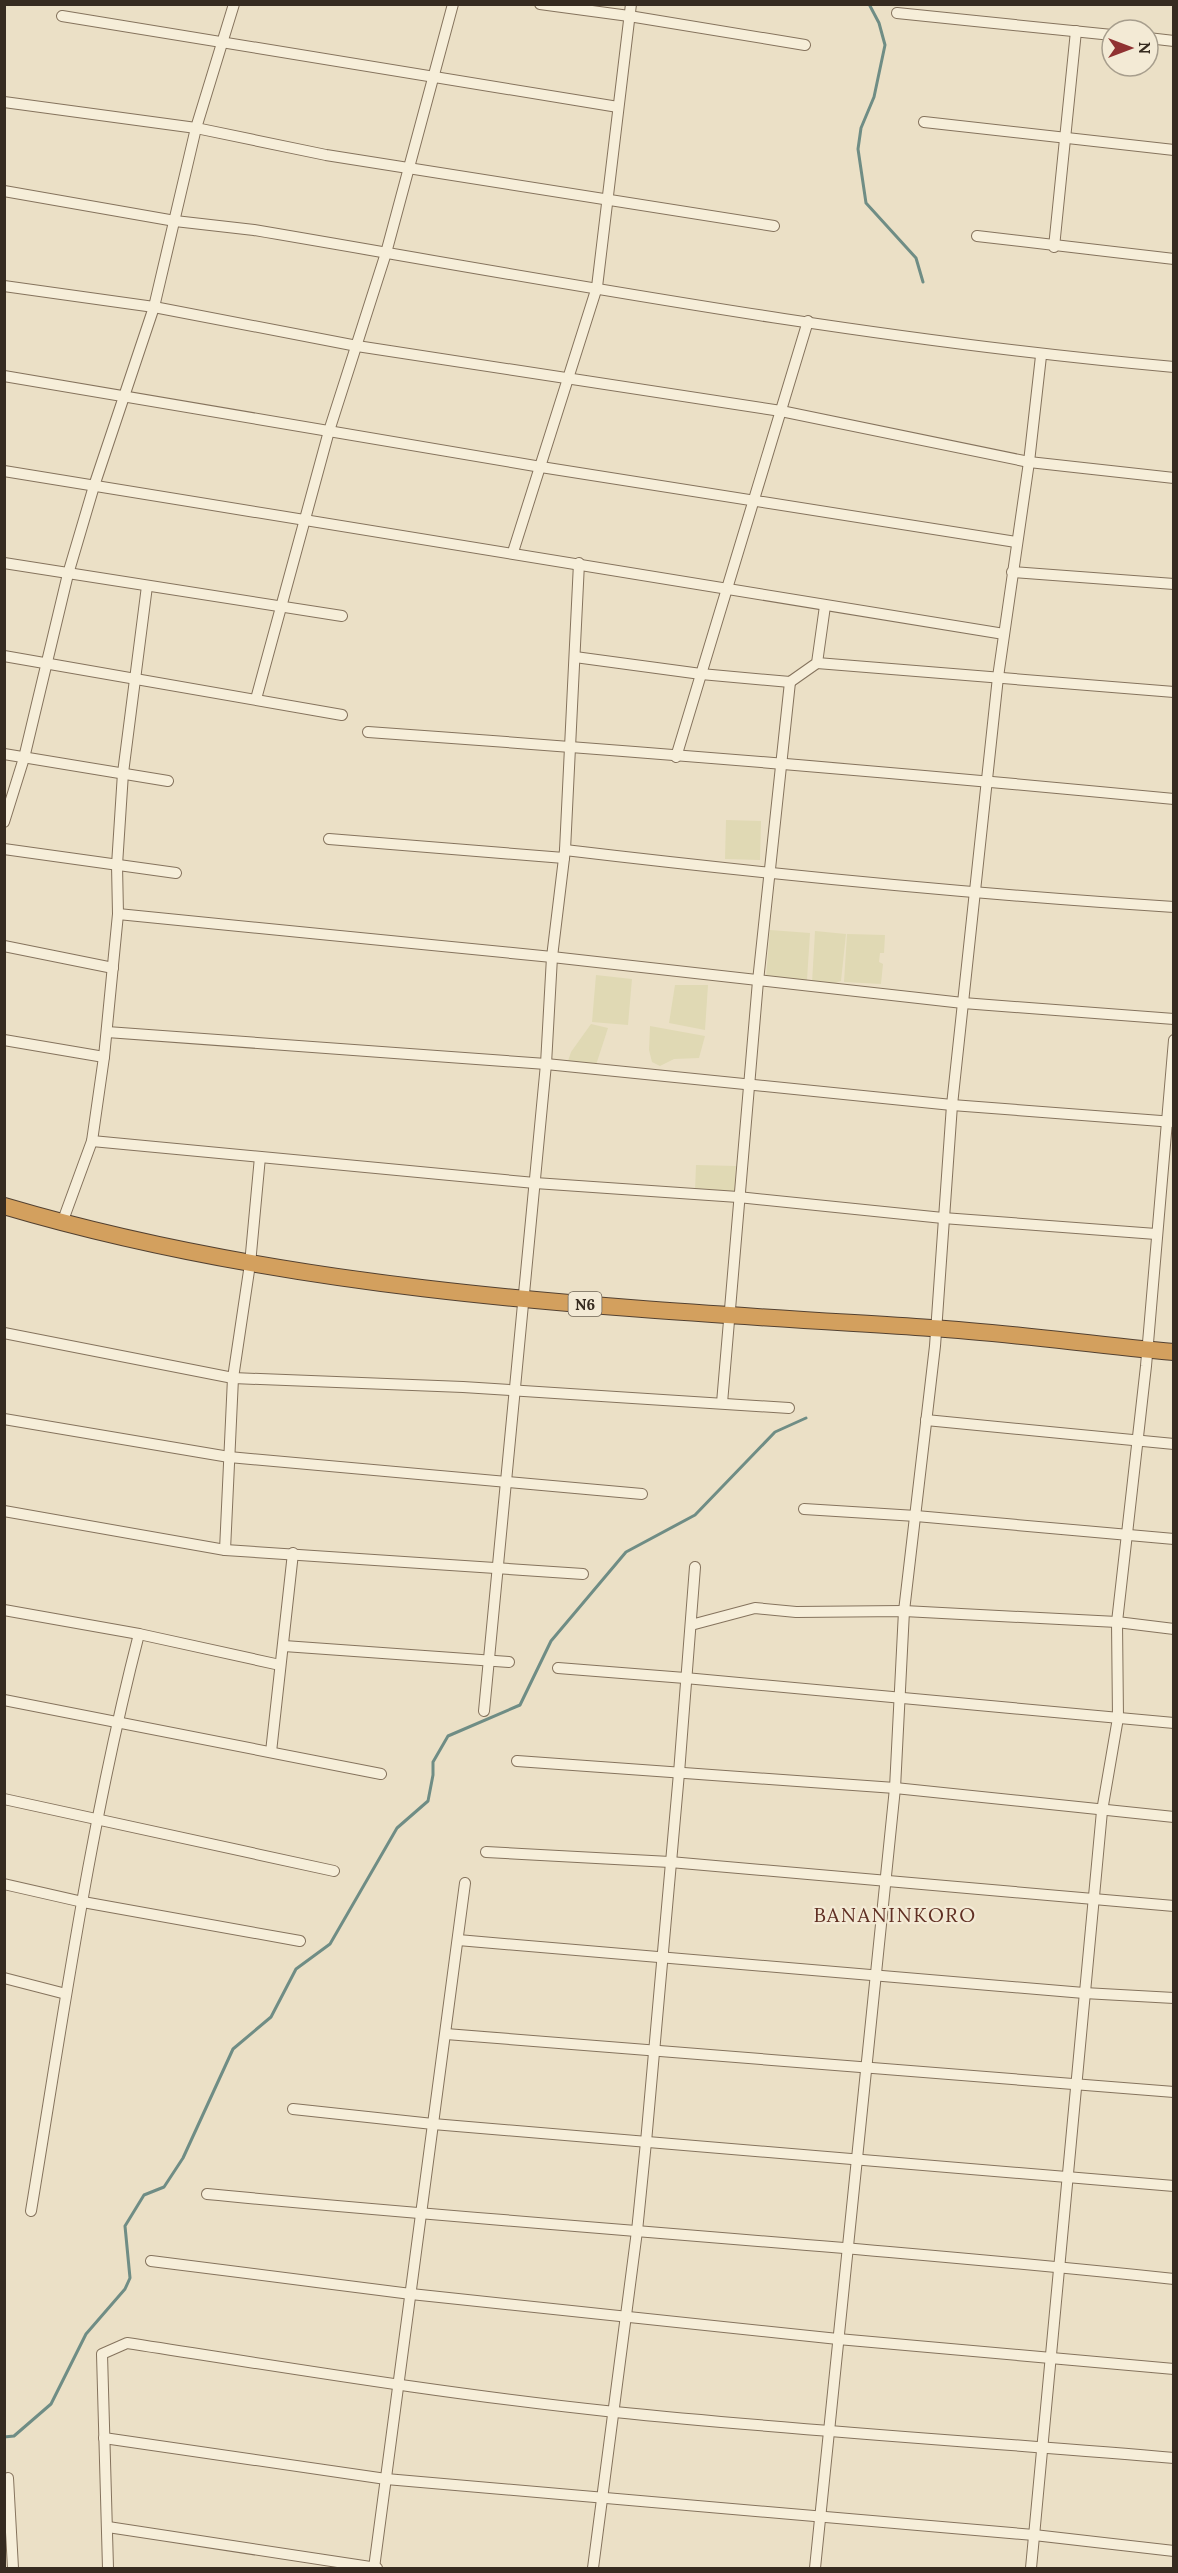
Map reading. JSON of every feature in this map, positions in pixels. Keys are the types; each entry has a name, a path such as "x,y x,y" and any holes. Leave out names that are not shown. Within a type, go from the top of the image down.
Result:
{"highway":[{"name":"N6","path":"4,1206 62,1223 250,1264 469,1294 728,1316 936,1328 1173,1352"}],"street":[{"path":"4,822 24,758 68,574 94,486 154,307 196,128 234,4"},
{"path":"256,699 329,431 386,253 407,167 435,76 453,4"},
{"path":"540,4 805,45"},
{"path":"513,552 597,287 631,4"},
{"path":"897,13 1100,33"},
{"path":"62,16 618,107"},
{"path":"1054,246 1076,31"},
{"path":"4,102 196,128 326,154 774,226"},
{"path":"924,122 1064,140 1173,150"},
{"path":"4,191 175,221 254,230 808,321 1041,356 1173,368"},
{"path":"977,236 1173,259"},
{"path":"4,286 154,307 357,346 781,411 1029,462 1173,478"},
{"path":"676,757 808,321"},
{"path":"815,2568 895,1788 904,1611 936,1328 952,1105 998,677 1029,462 1041,356"},
{"path":"4,376 541,467 1016,542"},
{"path":"4,471 513,552 727,591 1004,634"},
{"path":"4,563 342,616"},
{"path":"484,1712 496,1567 525,1299 546,1064 552,957 564,854 579,563"},
{"path":"1012,572 1173,584"},
{"path":"62,1223 92,1141 104,1057 118,914 117,866 123,773 147,586"},
{"path":"817,663 825,606"},
{"path":"4,656 342,715"},
{"path":"575,657 701,674 790,682 817,663 1173,692"},
{"path":"722,1403 758,981 790,682"},
{"path":"368,732 570,746 676,757 781,762 1173,799"},
{"path":"4,754 168,781"},
{"path":"329,838 564,854 974,893 1173,908"},
{"path":"4,849 176,873"},
{"path":"118,914 552,957 963,1003 1173,1019"},
{"path":"4,946 113,968"},
{"path":"107,1032 546,1064 952,1105 1170,1121"},
{"path":"4,1040 104,1057"},
{"path":"1031,2568 1102,1811 1118,1718 1117,1622 1147,1350 1156,1234 1170,1121 1173,1040"},
{"path":"92,1141 535,1183 738,1197 943,1218 1156,1234"},
{"path":"225,1550 233,1378 250,1264 260,1157"},
{"path":"4,1333 233,1378 514,1390 789,1408"},
{"path":"4,1419 229,1457 642,1494"},
{"path":"926,1420 1173,1444"},
{"path":"804,1509 916,1516 1173,1539"},
{"path":"4,1511 225,1550 583,1574"},
{"path":"271,1752 293,1553"},
{"path":"593,2568 637,2231 679,1773 695,1567"},
{"path":"691,1625 755,1608 796,1612 904,1611 1117,1622 1173,1629"},
{"path":"4,1610 140,1634 280,1665"},
{"path":"31,2211 96,1818 116,1723 140,1634"},
{"path":"284,1646 509,1662"},
{"path":"558,1668 1173,1723"},
{"path":"4,1701 381,1774"},
{"path":"517,1761 895,1788 1173,1817"},
{"path":"4,1799 334,1871"},
{"path":"486,1852 670,1862 1173,1906"},
{"path":"108,2528 375,2568 465,1883"},
{"path":"4,1884 83,1902 300,1941"},
{"path":"458,1940 1084,1993 1173,1998"},
{"path":"4,1978 66,1994"},
{"path":"446,2034 1173,2092"},
{"path":"293,2109 434,2124 1173,2186"},
{"path":"207,2194 420,2215 849,2247 1173,2279"},
{"path":"151,2261 411,2294 626,2317 838,2339 1173,2369"},
{"path":"108,2568 102,2354 127,2343 399,2385 614,2412 829,2432 1173,2458"},
{"path":"104,2438 386,2479 1034,2535 1173,2551"},
{"path":"8,2478 14,2568"}],"shaded area":[{"path":"726,820 761,821 760,860 725,859"},
{"path":"770,930 810,933 807,980 766,977"},
{"path":"815,931 846,934 841,981 827,986 812,983"},
{"path":"847,934 885,935 884,953 880,953 879,962 883,964 881,984 844,982"},
{"path":"596,975 632,979 628,1025 592,1022"},
{"path":"675,985 708,985 705,1030 669,1023"},
{"path":"591,1024 608,1028 596,1065 567,1064 571,1052"},
{"path":"650,1026 705,1036 699,1058 674,1059 660,1066 652,1062 649,1050"},
{"path":"696,1165 736,1166 734,1194 695,1191"}],"waterway":[{"path":"869,4 879,23 885,45 874,97 861,128 858,149 866,203 916,258 923,282"},
{"path":"4,2437 14,2436 51,2404 86,2334 125,2289 130,2278 125,2226 144,2195 164,2187 183,2158 233,2049 271,2017 296,1969 330,1944 397,1828 428,1801 433,1762 448,1736 520,1705 551,1641 626,1552 695,1515 775,1432 806,1418"}],"district":[{"name":"BANANINKORO","path":"895,1914"}]}
